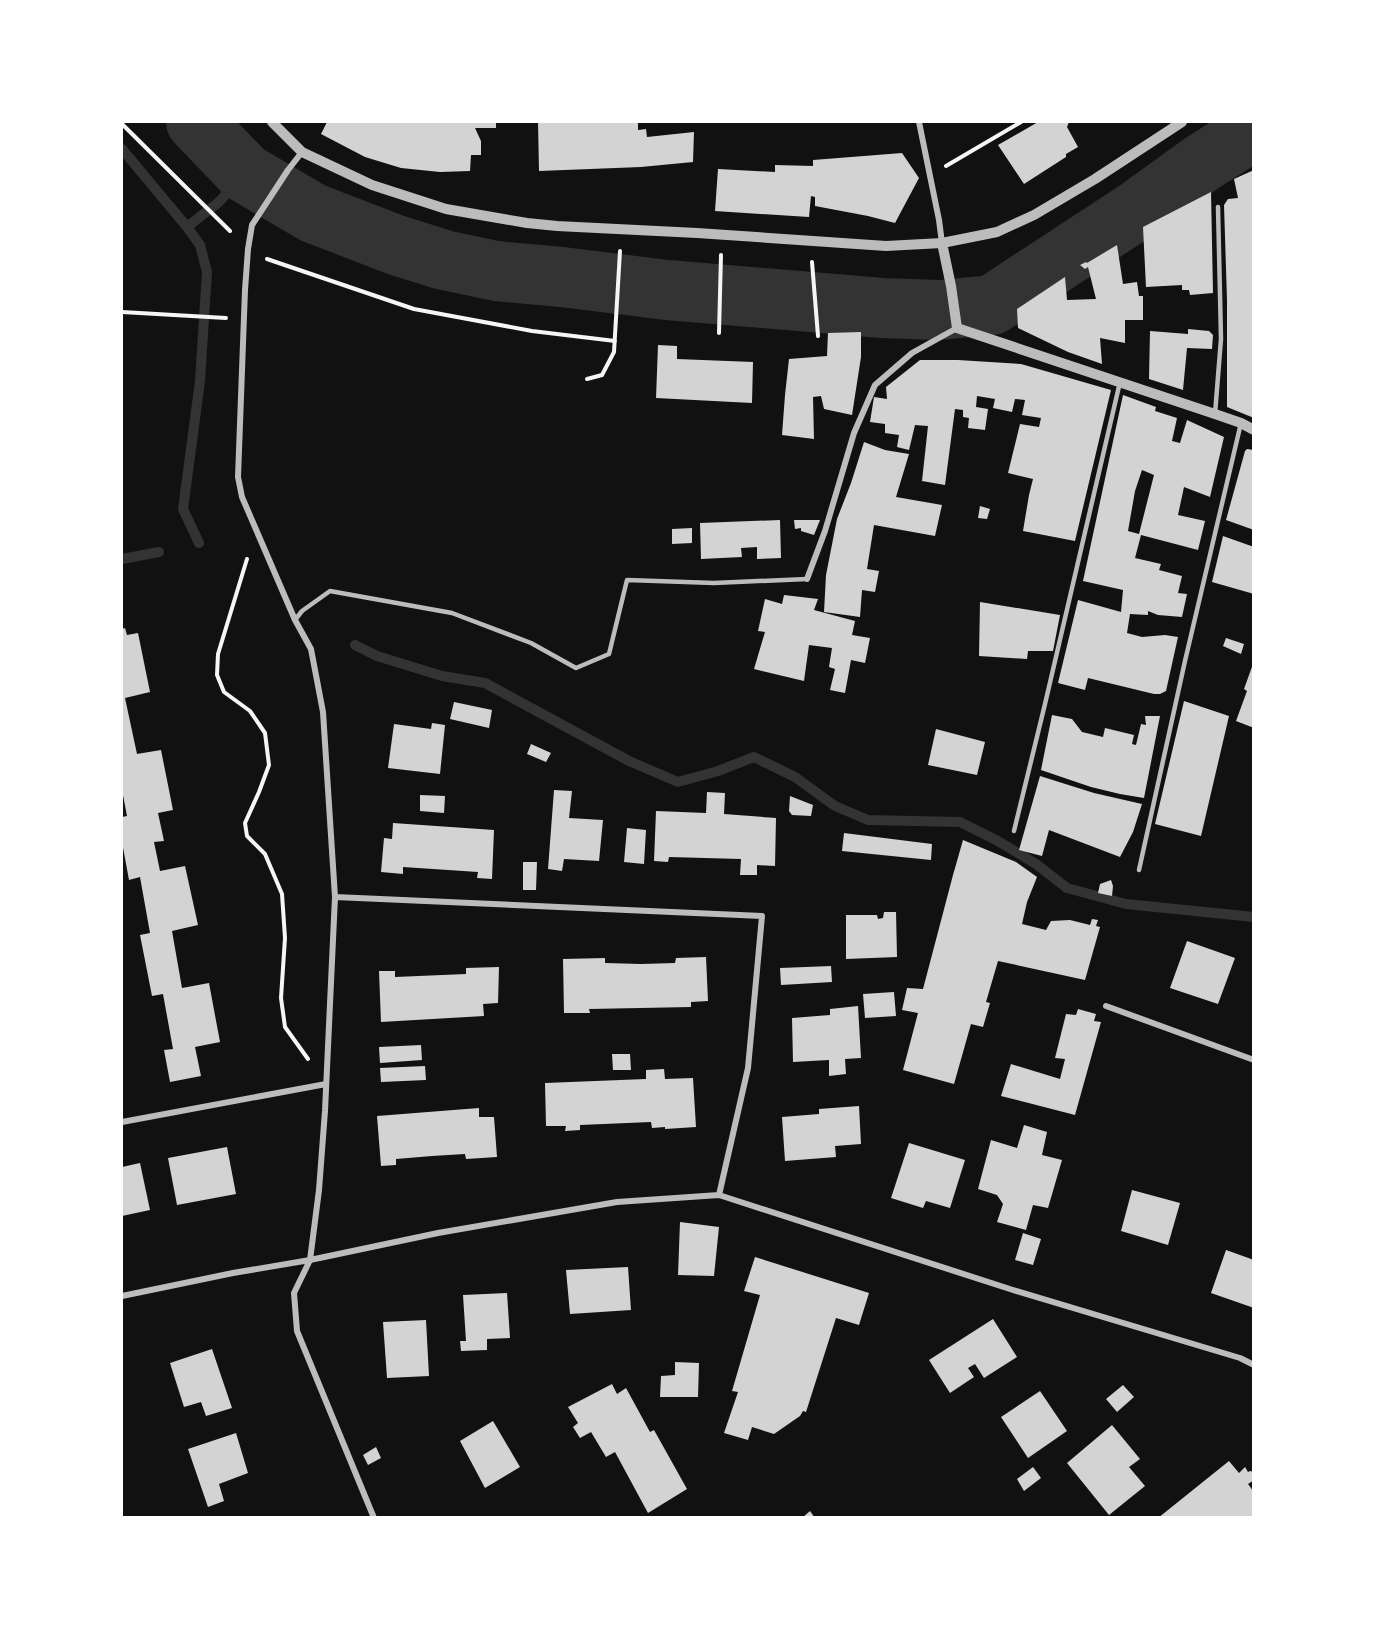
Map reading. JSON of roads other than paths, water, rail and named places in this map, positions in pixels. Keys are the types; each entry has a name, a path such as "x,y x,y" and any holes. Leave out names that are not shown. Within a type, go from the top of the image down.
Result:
{"street":[{"path":"273,122 302,152 382,189 446,208 526,223 557,226 886,246 942,243 997,232 1095,179 1182,122"},
{"path":"919,122 957,328"},
{"path":"302,152 252,225 248,249 238,477 242,497 256,530 295,620 311,648 323,712 335,897 326,1084 319,1190 310,1260 294,1293 297,1331 374,1518"},
{"path":"807,579 825,531 854,433 875,385 912,353 957,328 1215,414 1254,430"},
{"path":"335,897 762,916 748,1068 719,1195"},
{"path":"1106,1005 1254,1060"},
{"path":"122,1122 326,1084"},
{"path":"122,1296 438,1233 617,1202 719,1195 1013,1290 1240,1358 1254,1365"}],"lane":[{"path":"1215,414 1221,339 1218,207"},
{"path":"1014,831 1120,382"},
{"path":"1139,870 1241,423"},
{"path":"295,620 302,611 330,591 453,613 531,643 576,668 609,654 627,580 714,583 807,579"}],"waterway":[{"path":"196,122 245,173 313,213 396,245 444,260 496,271 667,290 882,308 940,310 992,305 1254,130"},
{"path":"122,149 200,245 207,272 200,381 183,509 199,543"},
{"path":"187,227 219,202 245,173"},
{"path":"122,559 159,552"},
{"path":"355,645 377,656 442,676 485,683 629,761 678,782 718,771 754,757 795,777 835,806 868,820 960,822 1036,864 1067,888 1126,904 1254,917"}]}
